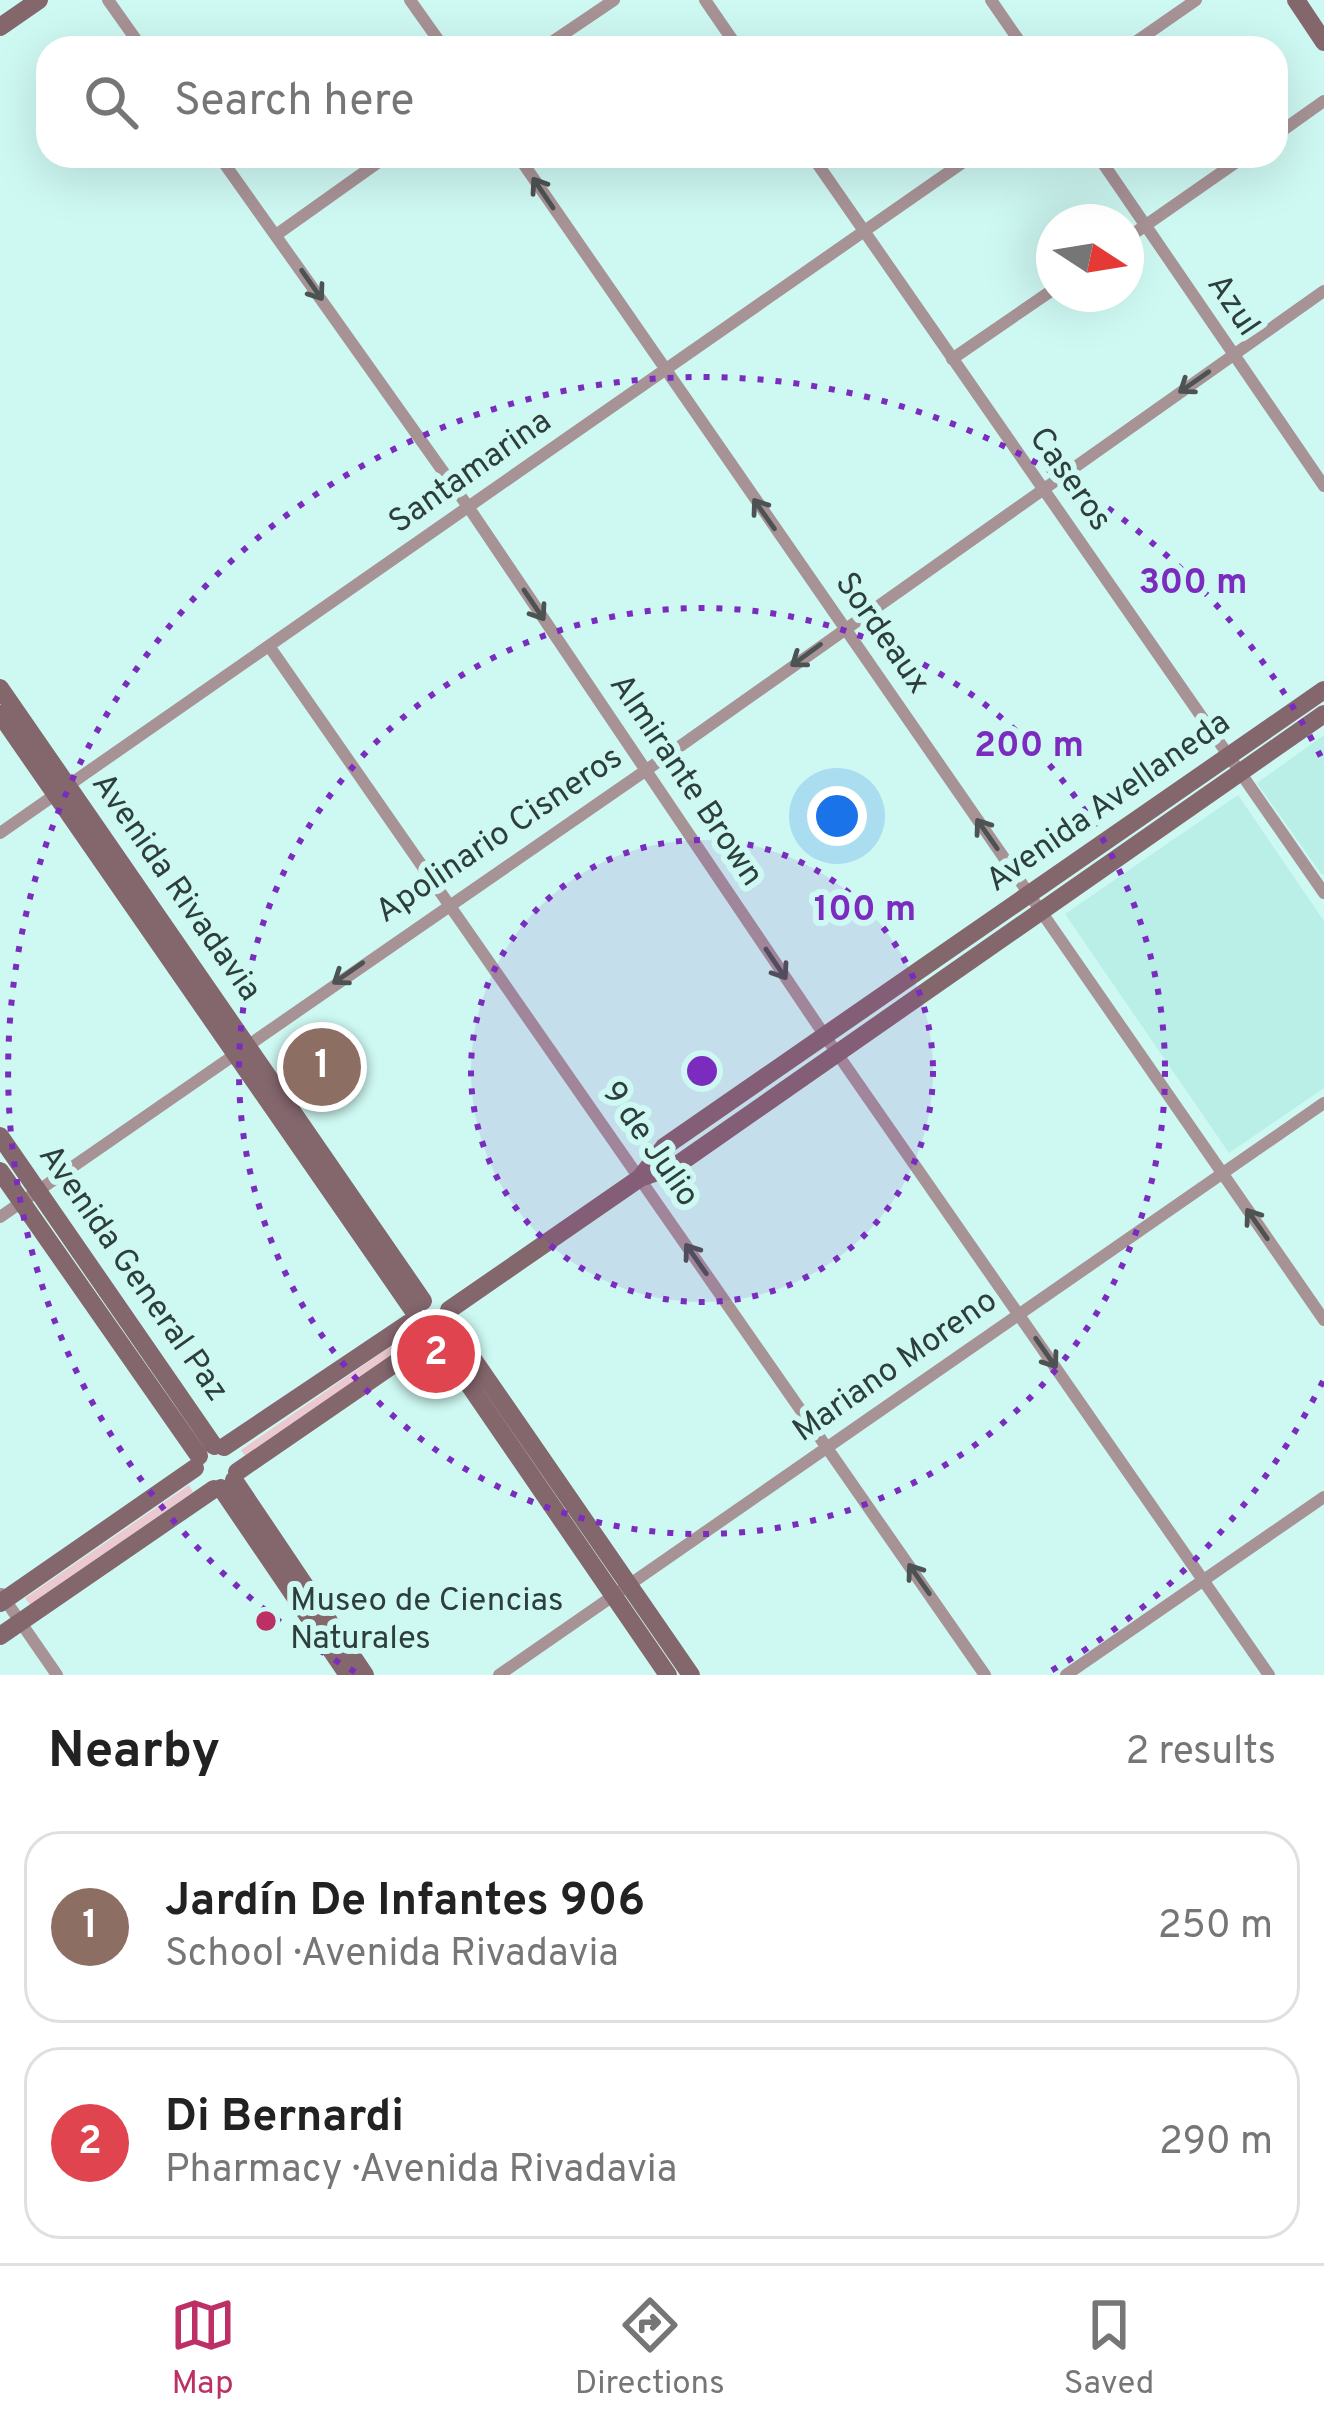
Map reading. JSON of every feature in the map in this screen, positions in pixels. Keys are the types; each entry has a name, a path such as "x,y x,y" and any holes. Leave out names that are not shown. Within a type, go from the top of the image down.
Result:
{"main road":[{"path":"0,27 39,0"},
{"path":"1296,0 1324,42"},
{"name":"Avenida Rivadavia","path":"0,688 62,789 415,1311 412,1333 441,1330"},
{"name":"Avenida Avellaneda","path":"640,1178 677,1166 1040,912 1324,690"},
{"name":"Avenida Rivadavia","path":"0,714 62,789"},
{"name":"Avenida Avellaneda","path":"0,1636 441,1330 640,1178 664,1147 1029,895 1234,764 1324,714"},
{"name":"Avenida General Paz","path":"0,1136 29,1196 208,1454"},
{"name":"Avenida General Paz","path":"0,1172 29,1196"},
{"path":"2,1599 415,1311 438,1301 441,1330 621,1590 691,1675"},
{"path":"208,1454 201,1481 226,1482"},
{"path":"208,1454 236,1457 226,1482"},
{"path":"226,1482 348,1675"},
{"path":"226,1482 364,1675"},
{"path":"621,1590 668,1675"}],"street":[{"path":"108,0 134,36"},
{"path":"410,0 436,36"},
{"path":"561,36 614,0"},
{"path":"705,0 730,36"},
{"path":"991,0 1016,36"},
{"path":"1144,36 1196,0"},
{"path":"1288,126 1324,101"},
{"name":"Almirante Brown","path":"228,168 469,508 825,1036 1269,1675"},
{"path":"276,235 370,168"},
{"name":"Sordeaux","path":"526,168 1324,1320"},
{"name":"Caseros","path":"820,168 1324,893"},
{"name":"Santamarina","path":"0,832 955,168"},
{"name":"Azul","path":"1106,168 1324,485"},
{"path":"1145,226 1228,168"},
{"name":"Apolinario Cisneros","path":"0,1216 645,771 1324,291"},
{"path":"952,359 1036,301"},
{"name":"9 de Julio","path":"269,646 986,1675"},
{"name":"Mariano Moreno","path":"499,1675 1324,1103"},
{"path":"1066,1675 1324,1496"},
{"path":"2,1599 57,1675"}],"shaded area":[{"path":"1324,735 1324,874 1322,875 1257,783"},
{"path":"1238,795 1324,921 1324,1088 1229,1153 1065,914"},
{"path":"404,1337 409,1344 245,1456 241,1450"},
{"path":"189,1485 193,1492 30,1605 25,1598"}],"place":[{"name":"Jardín De Infantes 906","path":"322,1067"},
{"name":"Di Bernardi","path":"436,1354"},
{"name":"Museo de Ciencias Naturales","path":"266,1621"}]}
